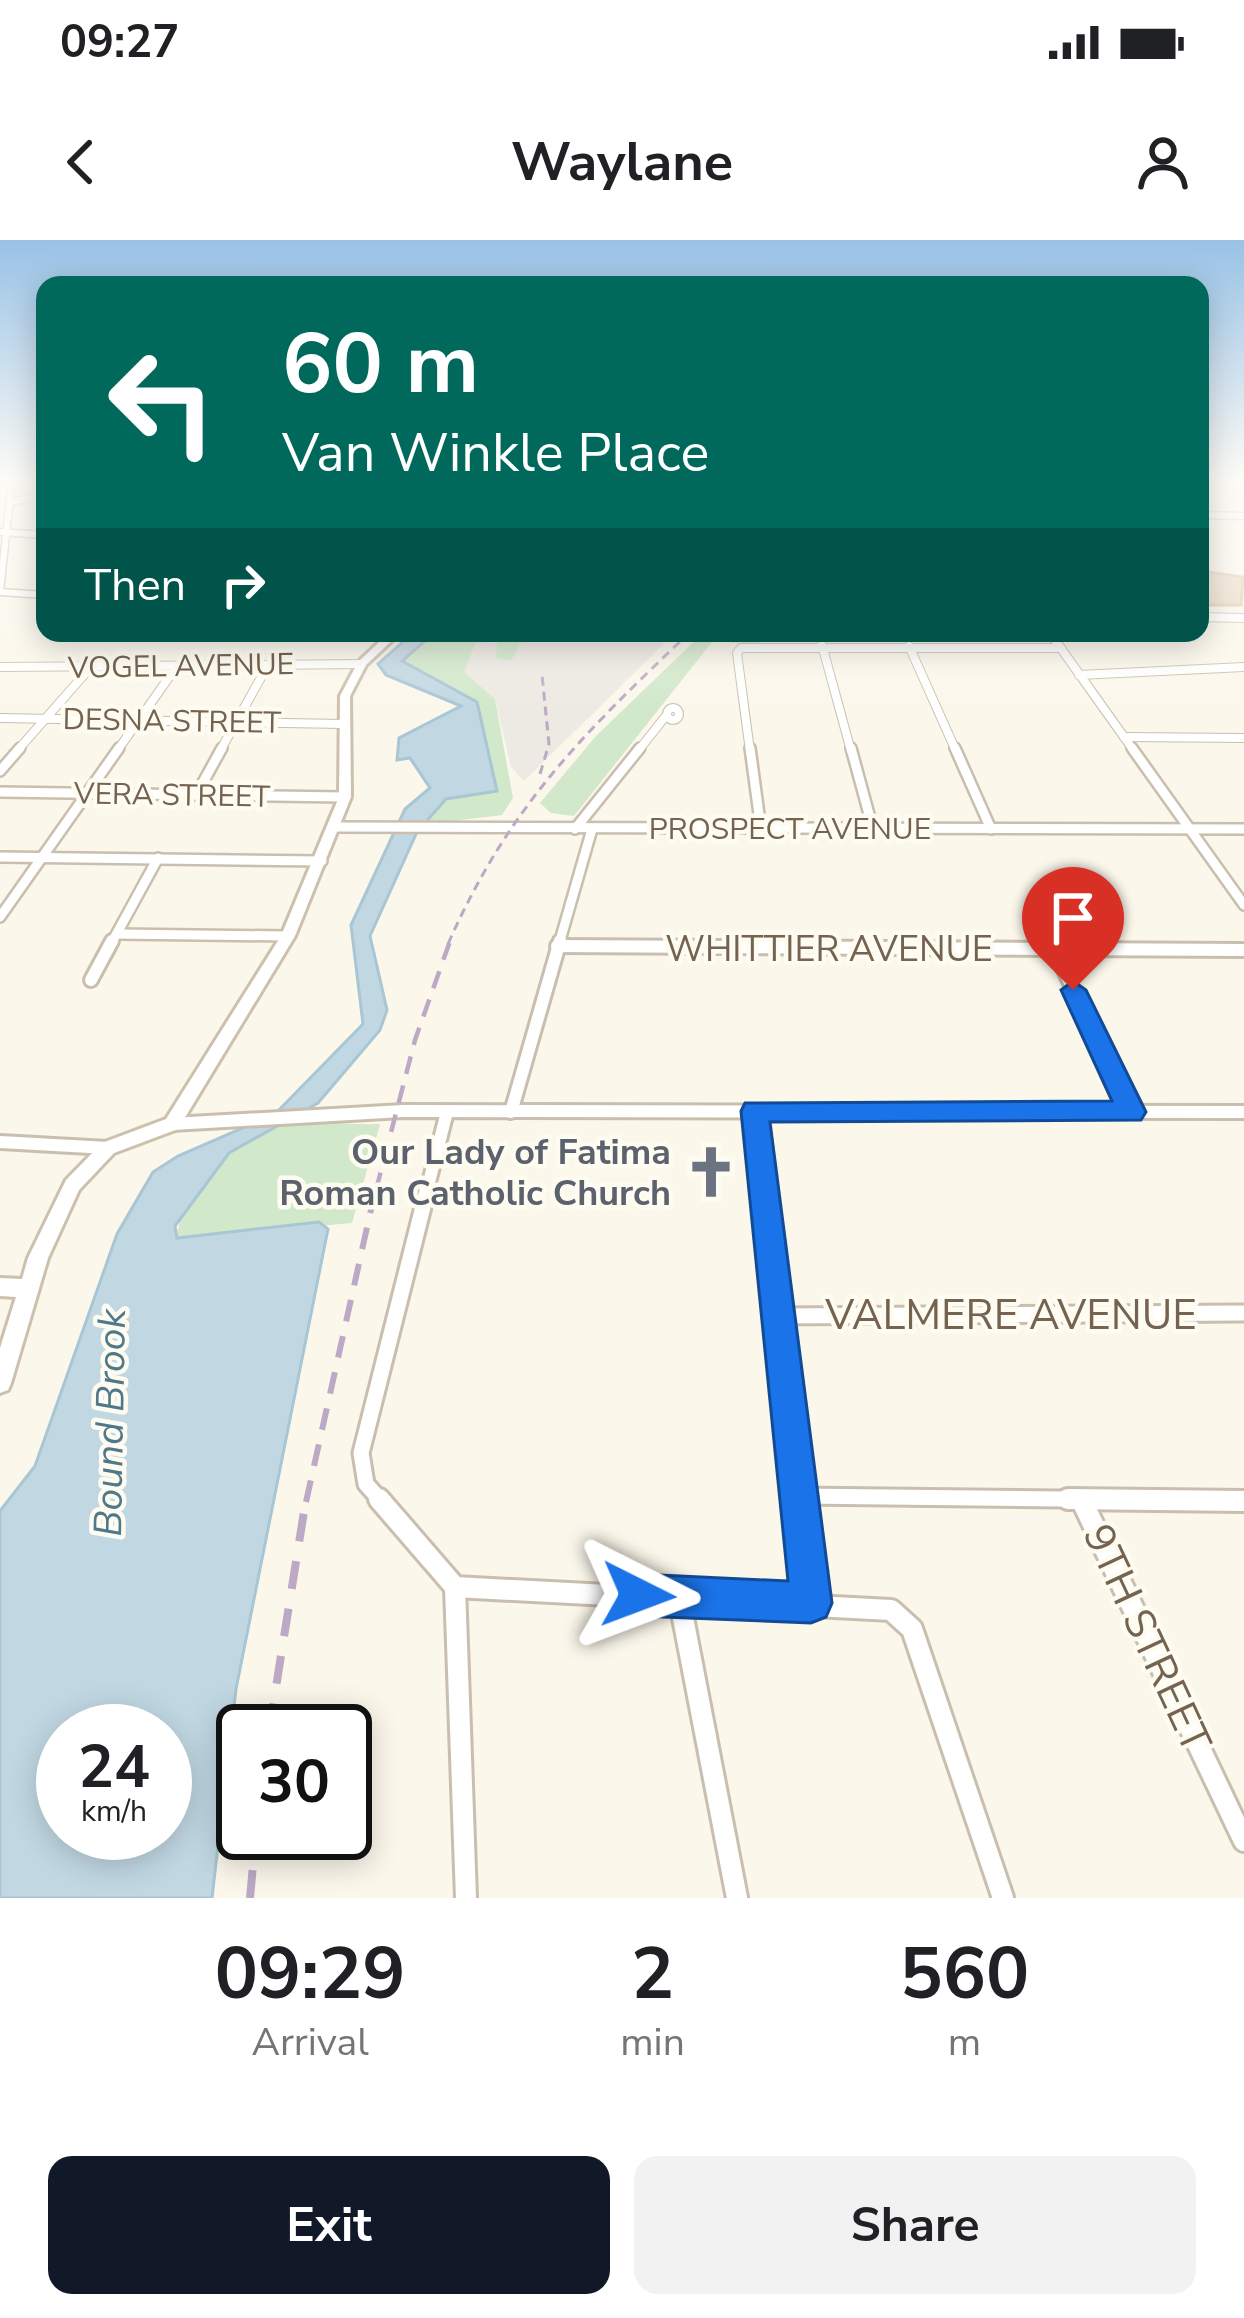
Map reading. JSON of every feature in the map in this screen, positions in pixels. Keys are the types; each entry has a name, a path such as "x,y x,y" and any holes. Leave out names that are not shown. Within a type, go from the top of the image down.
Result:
{"main road":[{"path":"0,1383 27,1288 72,1185 108,1148 172,1124 288,936 345,797 345,696 362,664 385,642"},
{"path":"0,1287 27,1288"}],"street":[{"path":"1,556 0,592 36,594"},
{"path":"1209,617 1244,617"},
{"path":"1056,642 1244,904"},
{"path":"761,829 737,653 751,644 1060,648"},
{"path":"822,645 874,829"},
{"path":"909,646 992,829"},
{"name":"VOGEL AVENUE","path":"0,667 362,664"},
{"path":"196,795 268,665"},
{"path":"0,917 177,666"},
{"path":"1079,675 1244,667"},
{"path":"0,771 89,668"},
{"path":"575,829 665,717"},
{"name":"DESNA STREET","path":"0,718 344,724"},
{"path":"1124,737 1244,738"},
{"name":"VERA STREET","path":"0,792 345,797"},
{"name":"PROSPECT AVENUE","path":"336,827 1244,829"},
{"path":"511,1112 592,829"},
{"path":"0,857 322,862"},
{"path":"91,980 158,858"},
{"path":"117,934 288,936"},
{"name":"WHITTIER AVENUE","path":"557,946 1244,950"},
{"path":"1054,949 1131,1112"},
{"path":"755,1111 811,1603"},
{"path":"447,1112 392,1320 360,1469 366,1484 454,1587 466,1898"},
{"path":"172,1124 326,1113 1244,1112"},
{"path":"0,1142 108,1148"},
{"name":"VALMERE AVENUE","path":"778,1316 1244,1312"},
{"path":"799,1496 1244,1501"},
{"name":"9TH STREET","path":"1082,1501 1244,1841"},
{"path":"454,1587 891,1610 912,1629 1003,1898"},
{"path":"679,1597 737,1898"}],"shaded area":[{"path":"481,642 500,642 510,660 521,642 666,642 524,781 511,767 495,699 463,672 475,644"}],"green space":[{"path":"423,642 482,642 475,644 464,672 495,699 513,798 502,815 420,825 446,799 497,790 477,702 401,661"},
{"path":"497,642 521,642 511,661 496,658"},
{"path":"694,642 712,642 574,816 551,813 540,803 596,736"},
{"path":"299,1124 380,1124 352,1223 177,1238 187,1205 211,1171 258,1134"}],"water":[{"name":"Bound Brook","path":"403,642 424,642 402,661 477,702 497,791 446,799 417,832 370,936 387,1010 380,1030 318,1103 229,1153 175,1226 177,1238 319,1222 328,1229 234,1704 216,1704 212,1898 0,1898 0,1511 35,1466 117,1234 153,1172 178,1156 275,1114 363,1024 351,925 405,809 430,788 410,758 397,760 399,738 461,706 386,675 378,664"}],"building":[{"path":"1209,572 1243,577 1241,605 1209,605"}],"railway":[{"path":"448,944 496,852 551,775 680,642"},
{"path":"540,774 549,744 542,675"},
{"path":"376,1190 415,1040 450,941"},
{"path":"306,1502 376,1187"},
{"path":"273,1704 306,1499"},
{"path":"250,1898 254,1860"}],"place":[{"name":"Our Lady of Fatima Roman Catholic Church","path":"711,1172"}],"route":[{"path":"638,1595 811,1603 755,1111 1131,1112 1073,990"}]}
